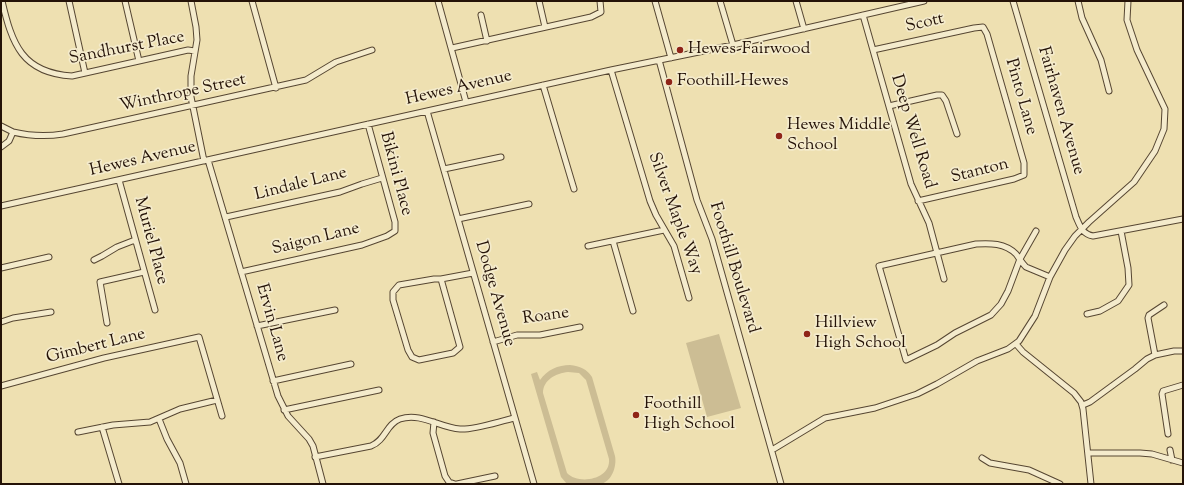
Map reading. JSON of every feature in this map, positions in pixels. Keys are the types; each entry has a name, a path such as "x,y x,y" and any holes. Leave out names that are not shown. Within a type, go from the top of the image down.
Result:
{"street":[{"name":"Sandhurst Place","path":"2,1 7,24 13,40 19,50 41,70 57,75 72,76 188,50 196,51"},
{"path":"69,1 85,73"},
{"path":"125,1 139,61"},
{"name":"Ervin Lane","path":"190,1 196,27 197,40 190,82 192,106 206,160 226,218 278,396 284,410 295,425 309,439 313,446 323,484"},
{"path":"252,1 276,88"},
{"path":"438,1 466,102"},
{"path":"539,1 545,27"},
{"path":"452,48 591,17 601,12 600,1"},
{"path":"655,1 671,58"},
{"path":"720,1 733,45"},
{"path":"796,1 804,29"},
{"name":"Hewes Avenue","path":"1,206 611,70 733,45 924,1"},
{"name":"Fairhaven Avenue","path":"1013,1 1081,229"},
{"path":"1078,1 1082,18 1101,60 1109,91"},
{"path":"772,450 825,418 875,408 902,400 927,390 977,361 1008,349 1016,344 1025,333 1035,316 1050,277 1065,250 1081,229 1134,182 1155,151 1164,129 1165,109 1137,50 1127,20 1128,1"},
{"path":"481,15 487,41"},
{"name":"Deep Well Road","path":"863,15 911,184 929,223 944,278"},
{"name":"Scott","path":"873,50 983,27"},
{"name":"Pinto Lane","path":"983,27 987,34 1022,155 1024,175"},
{"name":"Winthrope Street","path":"1,126 13,132 50,137 276,88 306,80 336,62 372,50"},
{"name":"Foothill Boulevard","path":"659,60 693,186 712,239 781,484"},
{"name":"Silver Maple Way","path":"611,70 650,201 679,258 689,298"},
{"path":"543,85 574,189"},
{"path":"889,106 942,95 946,101 957,134"},
{"name":"Dodge Avenue","path":"427,111 534,484"},
{"name":"Bikini Place","path":"368,124 395,222 395,231"},
{"path":"1,147 9,141 13,132"},
{"path":"444,169 501,156"},
{"name":"Stanton","path":"918,201 1014,179 1024,175"},
{"name":"Lindale Lane","path":"226,218 340,192 382,178"},
{"name":"Muriel Place","path":"119,180 155,310"},
{"path":"458,218 529,204"},
{"path":"1081,229 1085,234 1093,236 1183,219"},
{"path":"588,246 664,230"},
{"name":"Saigon Lane","path":"242,272 362,245 387,236 395,231"},
{"path":"1036,231 1020,260 1008,291 1001,304 991,315 955,333 937,345 906,360 879,266 976,244 989,243 1008,248 1020,260 1026,267 1050,277"},
{"path":"1087,314 1100,311 1118,301 1129,285 1128,268 1121,231"},
{"path":"94,260 117,247 135,240"},
{"path":"613,241 633,310"},
{"path":"1,268 49,257"},
{"path":"107,323 100,282 144,272"},
{"path":"441,279 460,347 453,352 420,360 412,357 408,350 393,300 393,292 399,285 473,273"},
{"path":"1155,355 1148,318 1164,305"},
{"path":"257,326 335,310"},
{"path":"1,322 13,318 51,312"},
{"name":"Roane","path":"493,342 517,335 540,335 580,327"},
{"name":"Gimbert Lane","path":"1,386 104,358 199,337 217,400"},
{"path":"1016,344 1023,352 1074,393 1083,405 1091,484"},
{"path":"1083,405 1135,370 1147,359 1155,355 1174,351 1183,351"},
{"path":"273,381 351,364"},
{"path":"1168,434 1162,394 1163,391 1167,389 1183,385"},
{"path":"284,410 379,390"},
{"path":"78,432 121,424 143,423 159,419 180,409 217,400 222,416"},
{"path":"315,457 377,444 382,439 388,427 400,419 415,417 453,428 463,429 515,418"},
{"path":"159,419 180,463 186,484"},
{"path":"434,422 433,433 445,476 449,482 456,484 495,476"},
{"path":"102,427 119,484"},
{"path":"1170,450 1172,460"},
{"path":"1088,452 1152,454 1183,463"},
{"path":"982,458 990,463 1029,470 1060,484"}],"shaded area":[{"path":"719,334 741,408 707,417 686,343"},
{"path":"566,365 574,365 583,368 592,377 615,456 613,473 604,483 567,484 561,477 531,374 537,372 540,380 549,371","holes":["568,372 579,373 586,380 609,459 605,472 599,476 586,479 578,479 567,473 543,393 545,384 551,378"]}],"place":[{"name":"Hewes-Fairwood","path":"680,50"},
{"name":"Foothill-Hewes","path":"669,82"},
{"name":"Hewes Middle School","path":"779,136"},
{"name":"Hillview High School","path":"807,334"},
{"name":"Foothill High School","path":"636,415"}]}
